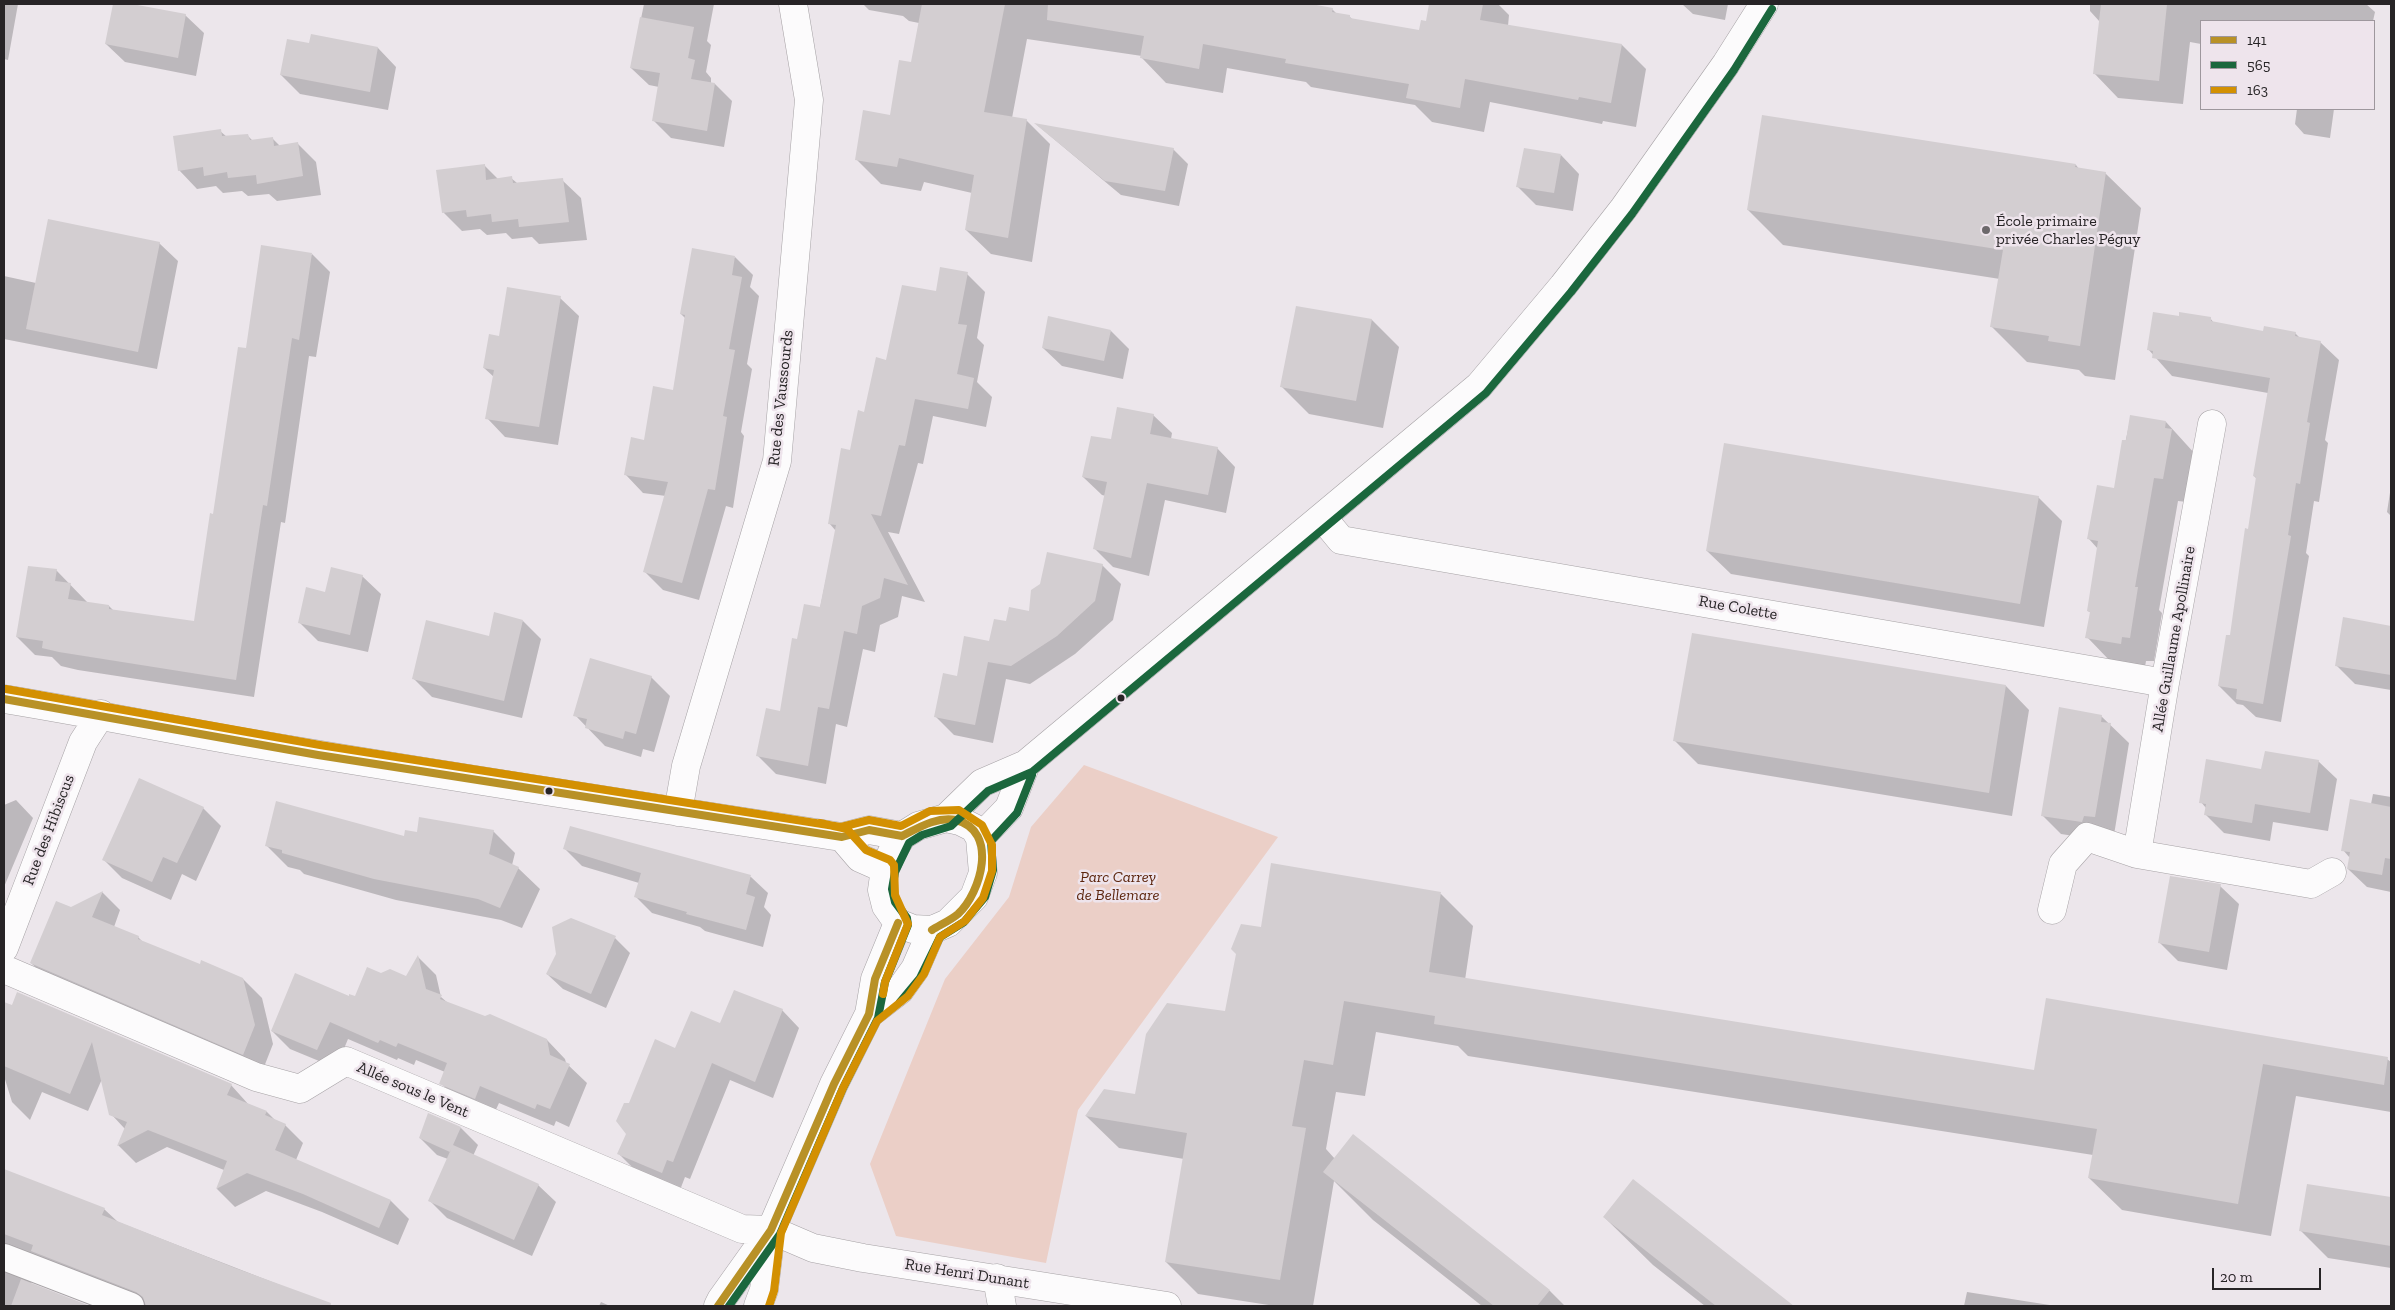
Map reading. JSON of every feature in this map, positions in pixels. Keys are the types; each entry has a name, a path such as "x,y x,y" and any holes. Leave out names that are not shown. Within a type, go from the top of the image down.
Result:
{"street":[{"name":"Rue des Vaussourds","path":"678,812 686,766 777,461 809,100 793,4"},
{"path":"946,818 982,783 1026,764 1479,386 1624,208 1726,64 1764,4"},
{"name":"Allée Guillaume Apollinaire","path":"2137,854 2165,683 2212,424"},
{"name":"Rue Colette","path":"1322,517 1341,540 1421,552 2165,683"},
{"path":"4,699 101,714 241,741 678,812 842,837 868,830 902,836"},
{"name":"Rue des Hibiscus","path":"4,948 83,742 101,714"},
{"path":"980,838 1009,808 1026,764"},
{"path":"946,818 960,821 974,828 980,838 983,873 974,897 948,923 932,930 912,929 898,923 886,906 882,890 885,869 892,852 902,836 918,826 946,818"},
{"path":"842,837 860,858 885,869"},
{"path":"2052,910 2063,864 2087,837 2137,854 2311,884 2332,872"},
{"path":"718,1306 771,1230 834,1084 869,1014 875,979 898,923"},
{"path":"869,1014 900,990 915,969 932,930"},
{"name":"Allée sous le Vent","path":"4,969 256,1077 300,1089 346,1061 722,1222 742,1229 771,1230"},
{"path":"758,1306 764,1290 771,1230"},
{"name":"Rue Henri Dunant","path":"771,1230 813,1248 863,1258 1167,1306"},
{"path":"6,1264 131,1306"},
{"path":"997,1278 1002,1306"}],"green space":[{"name":"Parc Carrey de Bellemare","path":"1084,765 1278,837 1078,1110 1046,1263 896,1236 870,1164 945,979 1009,897 1031,827"}],"building":[{"path":"113,4 132,4 186,14 178,58 105,44"},
{"path":"922,4 1005,4 984,112 1027,119 1008,238 965,230 974,175 899,158 897,167 855,160 863,110 890,115 899,60 911,62"},
{"path":"1048,4 1311,4 1333,8 1332,12 1350,15 1350,18 1419,30 1421,20 1426,21 1429,4 1483,4 1480,20 1622,44 1611,103 1579,97 1578,100 1465,79 1460,108 1406,98 1409,84 1285,63 1286,59 1203,44 1199,69 1140,58 1144,36 1047,20"},
{"path":"2101,4 2167,4 2159,81 2093,74"},
{"path":"640,17 694,27 688,58 695,60 691,79 715,83 707,131 652,121 660,73 630,68"},
{"path":"311,34 378,47 370,92 280,75 287,39 309,43"},
{"name":"École primaire privée Charles Péguy","path":"1762,115 2076,164 2075,167 2106,172 2080,346 2048,341 2049,336 1990,327 2003,250 1747,210"},
{"path":"1034,123 1174,148 1165,191 1105,181"},
{"path":"221,129 222,136 248,134 250,140 273,137 274,146 298,142 303,176 257,184 256,175 228,178 227,172 204,176 203,167 178,171 173,136"},
{"path":"1524,148 1561,154 1554,193 1516,187"},
{"path":"485,164 486,180 512,176 513,183 563,178 569,222 519,227 518,219 492,222 491,214 467,217 466,210 442,213 436,170"},
{"path":"48,219 160,242 138,352 26,329"},
{"path":"261,245 312,253 299,340 292,338 267,506 263,505 236,680 59,652 42,648 43,641 16,637 28,566 57,569 55,581 71,583 68,599 109,605 109,609 194,621 210,513 213,514 238,347 246,348"},
{"path":"692,248 735,256 732,275 742,277 729,349 735,350 723,416 727,417 715,490 708,489 682,583 643,572 668,482 624,475 631,437 644,440 653,386 673,390 685,315 680,314"},
{"path":"940,267 968,272 958,324 967,325 957,374 974,378 968,409 915,399 905,446 899,445 881,516 871,514 908,585 884,578 880,598 862,606 857,634 844,631 829,709 818,707 808,766 756,756 766,708 780,711 792,638 797,639 804,604 820,607 836,525 828,524 841,448 850,450 858,410 864,412 876,357 886,360 902,285 936,291"},
{"path":"507,287 561,296 539,427 485,419 494,370 483,368 489,334 499,336"},
{"path":"1296,306 1372,319 1356,401 1280,387"},
{"path":"2153,312 2179,316 2179,312 2211,317 2211,321 2263,331 2264,326 2296,332 2295,336 2321,341 2307,422 2310,423 2300,484 2296,483 2288,535 2291,536 2263,704 2236,699 2237,689 2218,686 2226,635 2230,635 2245,528 2248,529 2256,477 2253,476 2270,378 2152,358 2153,351 2147,350"},
{"path":"1048,316 1111,330 1104,361 1042,348"},
{"path":"1117,407 1154,414 1150,434 1218,447 1208,495 1147,483 1131,558 1093,549 1107,482 1082,477 1091,436 1111,439"},
{"path":"2130,415 2166,421 2165,428 2172,429 2163,479 2154,478 2135,587 2138,587 2130,638 2122,637 2121,644 2085,638 2090,612 2087,611 2098,541 2087,539 2097,485 2114,488 2122,440 2126,440"},
{"path":"1724,443 2039,496 2020,604 1706,551"},
{"path":"1047,552 1103,564 1095,601 1057,636 1011,666 988,662 975,725 934,717 943,673 957,676 964,636 989,641 994,619 1006,621 1009,607 1029,611 1031,590 1040,584"},
{"path":"331,567 363,575 350,635 298,623 306,587 325,592"},
{"path":"494,612 523,620 504,701 412,679 426,620 489,636"},
{"path":"2343,617 2391,626 2391,675 2335,666"},
{"path":"1692,633 2006,685 1989,793 1673,741"},
{"path":"590,658 652,676 636,734 625,731 623,739 585,728 587,719 573,716"},
{"path":"2059,707 2102,715 2101,722 2111,723 2095,817 2084,816 2082,822 2041,816"},
{"path":"2265,751 2319,760 2310,813 2255,804 2252,823 2204,815 2206,804 2199,803 2206,759 2261,769"},
{"path":"139,778 204,807 177,863 163,857 152,882 102,860"},
{"path":"2350,799 2391,807 2391,859 2385,858 2382,875 2347,869 2350,852 2341,851"},
{"path":"276,801 404,836 405,830 417,832 419,817 494,830 489,854 519,867 500,908 478,899 374,879 282,853 282,850 265,846"},
{"path":"570,826 751,875 746,894 755,897 746,930 686,914 687,912 634,897 641,873 563,849"},
{"path":"1271,863 1441,892 1429,972 2034,1070 2046,998 2388,1057 2384,1085 2263,1064 2238,1204 2088,1178 2097,1129 1434,1024 1435,1016 1344,1001 1333,1065 1304,1060 1292,1126 1306,1128 1280,1280 1165,1262 1187,1133 1085,1116 1104,1089 1135,1094 1146,1034 1167,1003 1225,1011 1236,954 1231,949 1241,924 1261,927"},
{"path":"2170,876 2221,884 2209,952 2158,943"},
{"path":"103,891 92,917 139,936 138,939 200,964 201,960 243,978 255,1025 243,1055 30,963 56,901 71,907"},
{"path":"571,918 616,936 591,994 546,974 556,954 552,927"},
{"path":"418,955 426,989 442,995 440,999 485,1016 490,1014 547,1039 550,1055 570,1064 550,1109 537,1104 535,1109 480,1086 475,1099 439,1084 447,1063 398,1043 396,1047 380,1040 378,1043 330,1022 317,1050 271,1031 295,973 349,996 349,994 355,996 367,967 381,973 390,969 406,976"},
{"path":"734,990 783,1009 755,1082 712,1063 673,1162 667,1160 662,1173 617,1154 626,1134 616,1121 624,1103 629,1103 655,1039 675,1048 691,1011 720,1023"},
{"path":"17,992 232,1084 227,1095 267,1111 265,1115 286,1124 275,1150 391,1200 379,1228 303,1194 247,1173 216,1189 227,1161 148,1130 117,1146 127,1122 109,1115 92,1042 70,1094 4,1066 4,1002 12,1005"},
{"path":"428,1113 461,1127 453,1145 539,1184 514,1240 428,1201 450,1152 419,1138"},
{"path":"1353,1134 1550,1290 1537,1306 1494,1306 1323,1172"},
{"path":"4,1169 105,1208 102,1215 235,1268 331,1303 330,1306 146,1306 143,1297 136,1292 31,1251 33,1245 4,1234"},
{"path":"1633,1179 1794,1306 1716,1306 1603,1217"},
{"path":"2307,1184 2391,1197 2391,1246 2299,1231"},
{"path":"21,1279 90,1306 11,1306"}],"transit line":[{"name":"565","path":"729,1306 780,1234 843,1088 878,1018 885,982 908,925 907,918 895,902 892,889 895,872 909,843 922,835 951,826 988,791 1032,772 1486,393 1571,292 1632,214 1734,70 1772,9"},
{"name":"163","path":"6,689 320,745 841,827 869,820 901,826 930,811 959,810 982,825 992,845 992,871 983,898 965,921 940,937 924,974 908,996 877,1021 843,1088 781,1233 774,1291 769,1306"},
{"name":"141","path":"4,699 318,755 842,837 869,830 902,836"},
{"name":"565","path":"900,1002 920,978 940,937 964,922 985,897 993,870 991,841 1017,813 1032,775"},
{"name":"141","path":"902,836 935,821 949,819 969,826 978,836 982,849 982,863 979,878 973,892 958,914 932,930"},
{"name":"163","path":"820,823 847,829 866,850 890,860 894,865 895,895 908,924 885,982 883,994"},
{"name":"141","path":"718,1306 771,1230 834,1084 869,1014 875,979 898,923"}],"place":[{"name":"École primaire privée Charles Péguy","path":"1986,230"}]}
